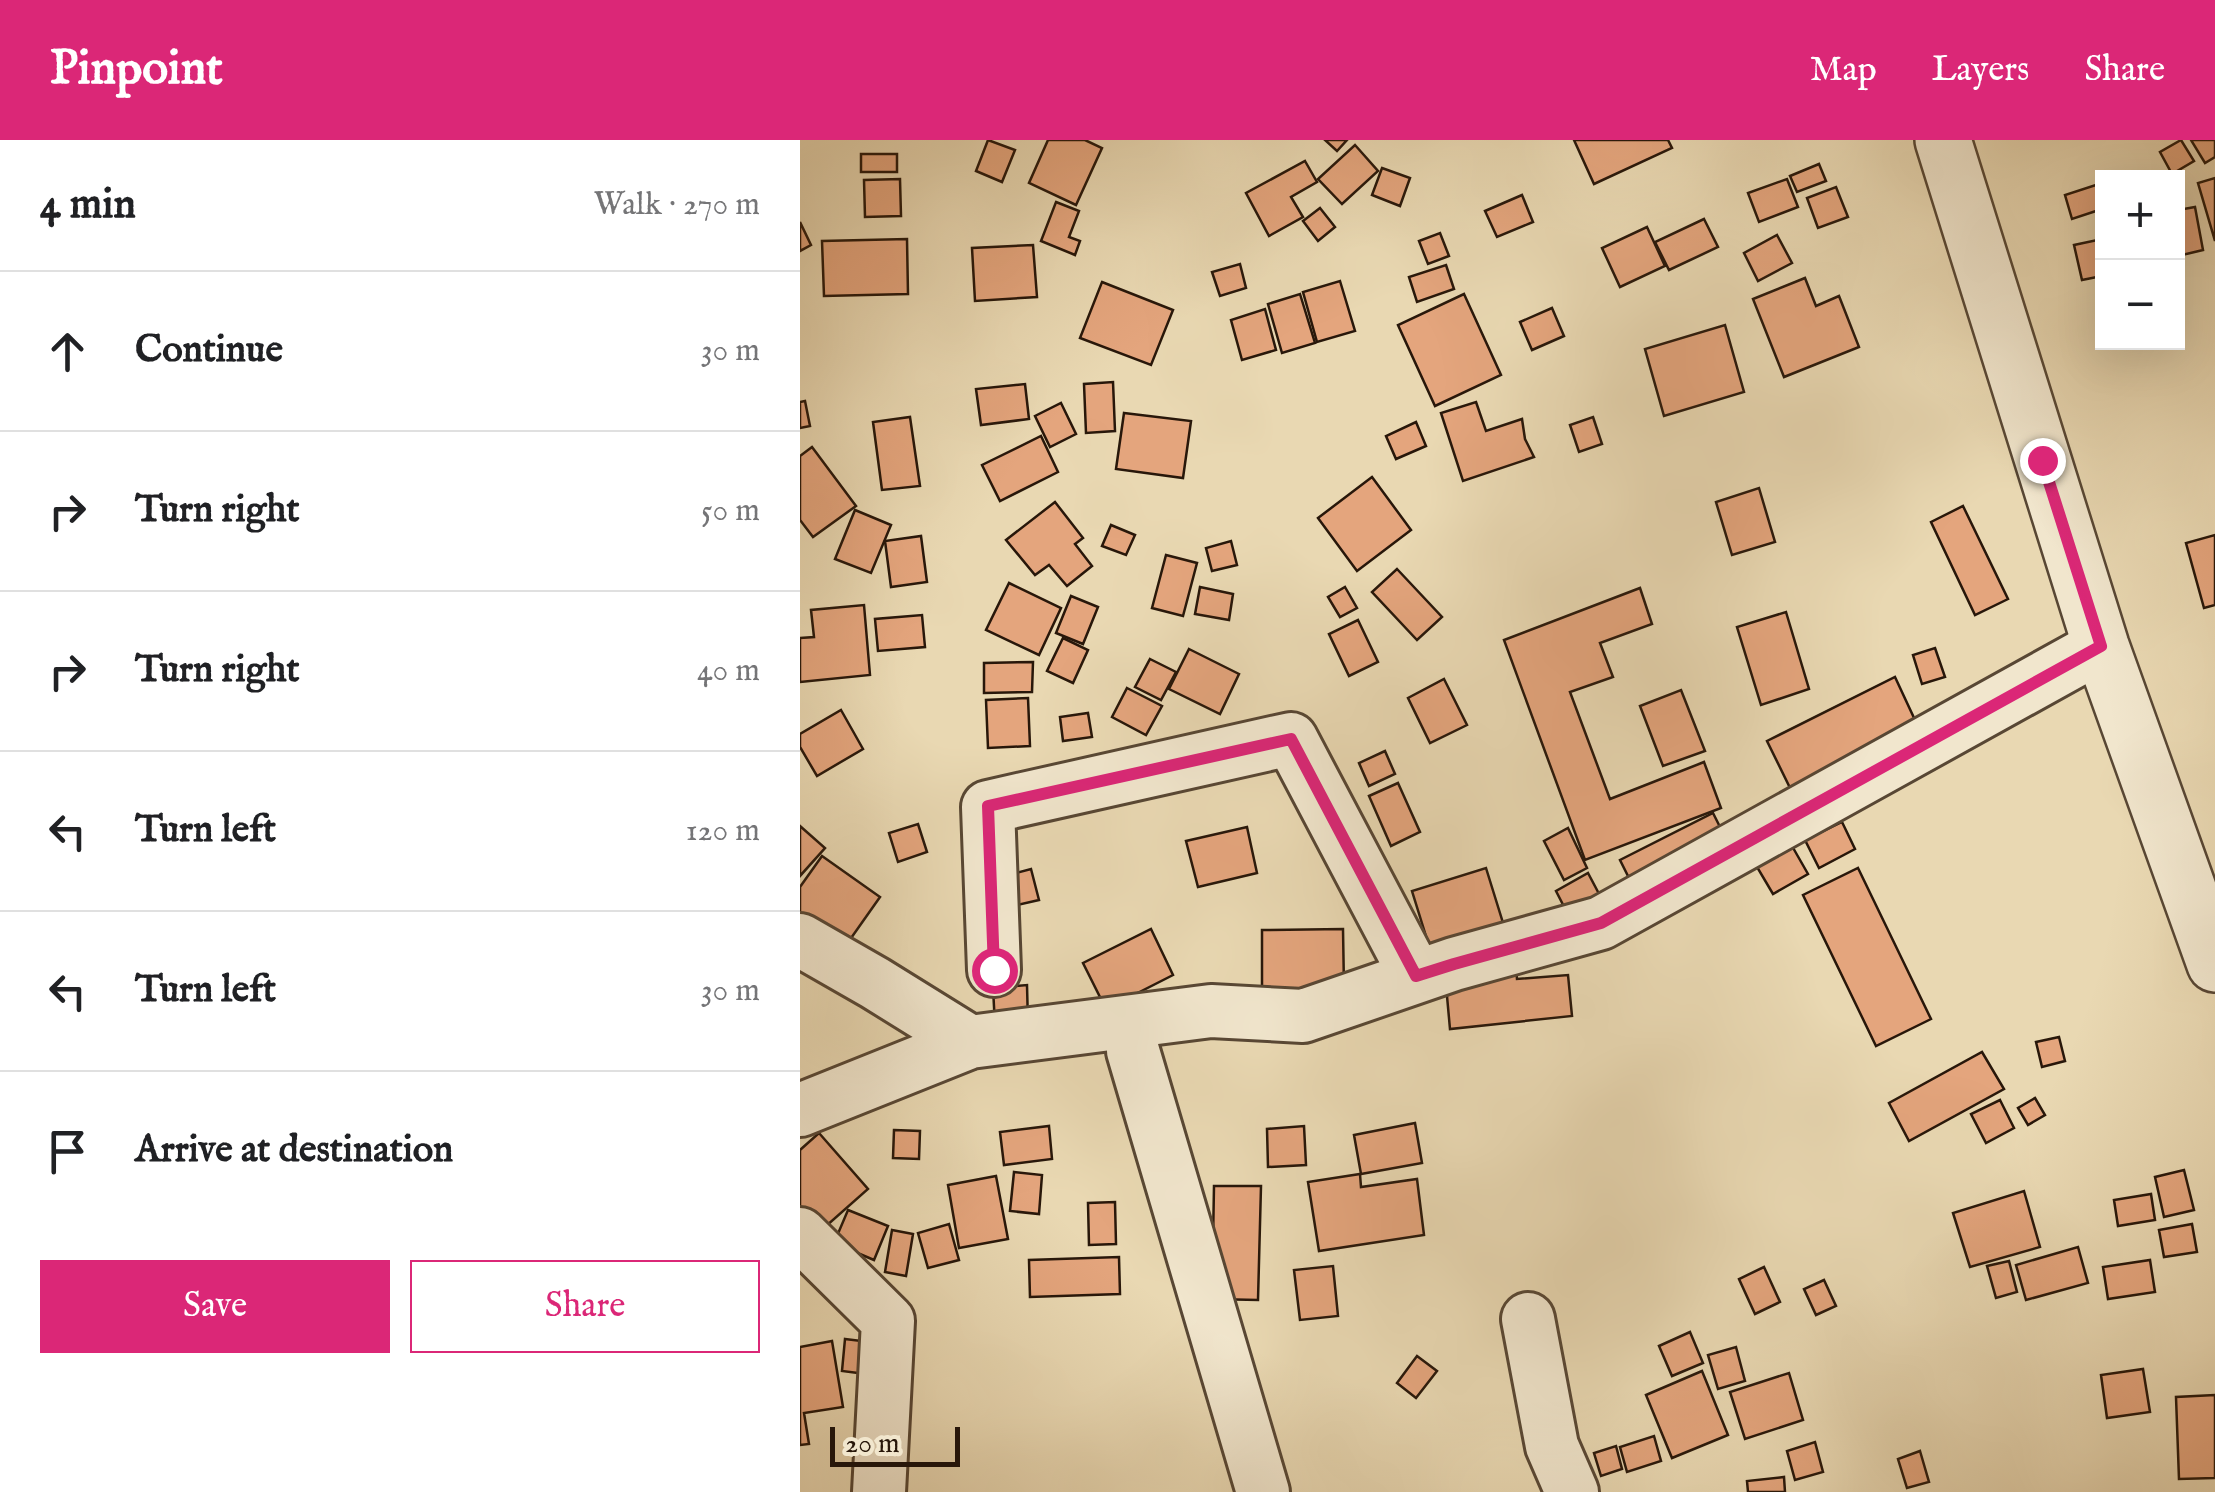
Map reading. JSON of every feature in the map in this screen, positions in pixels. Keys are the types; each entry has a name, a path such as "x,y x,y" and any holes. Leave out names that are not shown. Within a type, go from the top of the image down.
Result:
{"street":[{"path":"1943,140 2101,646 2215,964"},
{"path":"800,1110 970,1042 1211,1011 1303,1016 1454,964 1601,923 2101,646"},
{"path":"994,970 988,806 1291,739 1416,976"},
{"path":"800,940 970,1042"},
{"path":"1133,1052 1263,1492"},
{"path":"800,1234 888,1320 879,1492"},
{"path":"1528,1320 1552,1446 1572,1492"}],"building":[{"path":"988,140 1015,150 1002,182 976,171"},
{"path":"1048,140 1085,140 1102,148 1076,205 1029,183"},
{"path":"1325,140 1347,140 1337,151"},
{"path":"1574,140 1668,140 1672,148 1594,184"},
{"path":"2181,140 2194,161 2179,170 2170,170 2160,152"},
{"path":"2191,140 2215,140 2215,157 2205,163"},
{"path":"1355,145 1378,171 1342,204 1318,179"},
{"path":"861,154 897,154 897,172 861,172"},
{"path":"1305,161 1317,182 1291,197 1303,217 1269,236 1246,193"},
{"path":"1819,164 1826,181 1797,192 1790,176"},
{"path":"1382,168 1410,178 1400,206 1372,195"},
{"path":"2215,178 2215,241 2198,183"},
{"path":"900,179 901,216 865,217 864,180"},
{"path":"1787,179 1798,207 1759,222 1748,193"},
{"path":"2095,185 2095,211 2072,219 2065,195"},
{"path":"1836,187 1848,217 1818,228 1807,198"},
{"path":"1522,195 1533,222 1497,237 1485,211"},
{"path":"1056,202 1079,211 1069,237 1080,241 1075,255 1041,241"},
{"path":"2195,207 2203,250 2185,254 2185,209"},
{"path":"1320,208 1335,227 1318,241 1303,221"},
{"path":"1704,219 1718,247 1669,270 1655,242"},
{"path":"800,222 811,245 800,251"},
{"path":"1647,227 1665,266 1620,287 1602,248"},
{"path":"1440,233 1449,256 1428,264 1419,241"},
{"path":"1777,235 1792,263 1758,281 1744,253"},
{"path":"907,239 908,294 824,296 822,241"},
{"path":"2095,240 2095,277 2082,280 2074,245"},
{"path":"1033,245 1037,297 975,301 972,248"},
{"path":"1240,264 1246,288 1220,296 1212,272"},
{"path":"1446,265 1454,289 1417,302 1409,277"},
{"path":"1805,278 1816,306 1839,296 1859,347 1784,377 1753,299"},
{"path":"1340,281 1355,331 1317,342 1303,292"},
{"path":"1102,282 1173,310 1151,365 1080,338"},
{"path":"1300,294 1315,343 1282,353 1268,304"},
{"path":"1464,294 1501,375 1435,406 1398,325"},
{"path":"1552,308 1564,336 1532,350 1520,322"},
{"path":"1265,309 1276,350 1242,360 1231,320"},
{"path":"1725,325 1744,392 1664,416 1645,349"},
{"path":"1113,382 1115,431 1086,433 1084,384"},
{"path":"1025,384 1029,419 981,425 976,389"},
{"path":"805,401 810,426 800,428 800,402"},
{"path":"1476,402 1486,431 1522,419 1525,439 1534,457 1463,481 1441,413"},
{"path":"1061,403 1076,434 1050,447 1035,416"},
{"path":"1124,413 1191,421 1183,478 1116,469"},
{"path":"910,417 920,486 882,490 873,422"},
{"path":"1593,417 1602,444 1579,452 1570,425"},
{"path":"1416,422 1426,446 1396,459 1386,436"},
{"path":"1041,436 1058,472 1000,501 982,465"},
{"path":"812,447 856,506 813,537 800,520 800,456"},
{"path":"1372,477 1411,530 1357,571 1318,518"},
{"path":"1759,488 1775,542 1732,555 1716,502"},
{"path":"1055,502 1083,538 1075,544 1092,566 1067,586 1049,565 1035,575 1006,540"},
{"path":"1963,506 2008,599 1975,615 1931,522"},
{"path":"855,510 891,525 871,573 835,559"},
{"path":"1111,525 1135,535 1126,555 1102,546"},
{"path":"2215,535 2215,605 2204,608 2186,543"},
{"path":"921,536 927,582 891,587 885,541"},
{"path":"1231,541 1237,565 1212,571 1206,548"},
{"path":"1166,555 1197,563 1183,616 1152,608"},
{"path":"1397,569 1442,617 1417,640 1372,592"},
{"path":"1009,583 1061,608 1039,655 986,630"},
{"path":"1200,587 1233,594 1229,620 1195,614"},
{"path":"1345,587 1357,608 1340,617 1328,597"},
{"path":"1640,588 1652,624 1600,643 1613,677 1570,692 1610,799 1704,762 1721,808 1585,860 1504,640"},
{"path":"1071,596 1098,607 1083,644 1056,633"},
{"path":"864,605 870,675 800,682 800,638 814,637 811,610"},
{"path":"1786,612 1809,689 1761,705 1737,627"},
{"path":"922,615 925,647 878,651 875,619"},
{"path":"1358,620 1378,662 1349,676 1329,634"},
{"path":"1063,638 1088,650 1073,683 1047,671"},
{"path":"1935,648 1945,677 1922,684 1913,655"},
{"path":"1189,649 1239,674 1220,714 1169,689"},
{"path":"1150,659 1176,672 1161,700 1135,687"},
{"path":"1033,662 1032,692 984,693 984,663"},
{"path":"1895,677 1921,733 1794,796 1767,741"},
{"path":"1444,679 1467,725 1430,743 1408,698"},
{"path":"1127,688 1162,706 1146,735 1112,717"},
{"path":"1681,690 1705,751 1663,766 1640,706"},
{"path":"1028,698 1030,746 988,748 986,700"},
{"path":"841,710 863,749 817,776 800,747 800,734"},
{"path":"1088,713 1092,737 1063,741 1060,717"},
{"path":"1385,751 1395,774 1369,786 1359,763"},
{"path":"1398,783 1420,832 1391,846 1369,796"},
{"path":"1713,813 1730,847 1637,894 1620,860"},
{"path":"1842,822 1855,849 1819,868 1805,840"},
{"path":"918,824 927,852 898,862 889,833"},
{"path":"800,826 825,848 800,876"},
{"path":"1247,827 1257,873 1198,887 1186,841"},
{"path":"1568,828 1587,868 1564,880 1544,841"},
{"path":"1792,846 1808,874 1773,894 1757,867"},
{"path":"822,856 880,897 837,958 800,932 800,887"},
{"path":"1486,868 1508,939 1434,962 1412,891"},
{"path":"1858,868 1931,1019 1876,1046 1803,895"},
{"path":"1031,869 1039,900 1004,908 997,878"},
{"path":"1588,873 1607,909 1574,926 1556,891"},
{"path":"1151,929 1173,975 1106,1009 1083,963"},
{"path":"1343,929 1344,988 1262,989 1262,930"},
{"path":"1516,967 1517,979 1568,975 1572,1016 1450,1029 1445,974"},
{"path":"1027,985 1028,1023 995,1025 993,988"},
{"path":"2059,1037 2065,1061 2042,1067 2036,1042"},
{"path":"1982,1052 2004,1089 1909,1141 1889,1103"},
{"path":"2035,1098 2045,1115 2028,1125 2018,1108"},
{"path":"2000,1100 2014,1128 1986,1143 1971,1114"},
{"path":"1415,1123 1422,1163 1361,1174 1354,1135"},
{"path":"1049,1126 1052,1159 1004,1165 1000,1132"},
{"path":"1304,1126 1306,1165 1268,1167 1267,1129"},
{"path":"894,1130 920,1131 919,1159 893,1158"},
{"path":"819,1133 868,1189 816,1235 800,1217 800,1150"},
{"path":"2184,1170 2194,1210 2164,1217 2155,1177"},
{"path":"1014,1172 1042,1175 1039,1214 1010,1211"},
{"path":"1360,1174 1361,1187 1417,1179 1424,1235 1319,1251 1308,1182"},
{"path":"996,1176 1008,1239 959,1248 948,1185"},
{"path":"1214,1186 1261,1186 1258,1300 1212,1299"},
{"path":"2024,1191 2040,1247 1970,1267 1953,1213"},
{"path":"2151,1194 2155,1220 2118,1226 2114,1200"},
{"path":"1115,1202 1116,1244 1089,1245 1088,1203"},
{"path":"848,1210 888,1226 874,1260 834,1243"},
{"path":"949,1224 959,1260 928,1268 918,1233"},
{"path":"2192,1224 2197,1252 2164,1257 2159,1230"},
{"path":"892,1230 913,1234 906,1276 885,1272"},
{"path":"2078,1247 2088,1283 2026,1300 2016,1265"},
{"path":"1119,1257 1120,1294 1030,1297 1029,1260"},
{"path":"2150,1260 2155,1292 2108,1299 2103,1267"},
{"path":"2009,1261 2017,1292 1996,1298 1987,1266"},
{"path":"1333,1266 1338,1316 1300,1320 1294,1270"},
{"path":"1764,1267 1780,1302 1755,1314 1739,1279"},
{"path":"1824,1280 1836,1306 1816,1315 1804,1289"},
{"path":"1690,1332 1703,1363 1672,1376 1659,1346"},
{"path":"845,1339 878,1343 874,1375 842,1371"},
{"path":"832,1341 843,1407 804,1413 809,1444 800,1445 800,1347"},
{"path":"1736,1347 1745,1381 1718,1389 1708,1355"},
{"path":"1417,1356 1437,1371 1416,1398 1397,1383"},
{"path":"2143,1369 2150,1412 2107,1418 2101,1375"},
{"path":"1702,1371 1728,1435 1672,1458 1646,1395"},
{"path":"1789,1373 1803,1420 1745,1439 1730,1392"},
{"path":"2215,1395 2215,1478 2179,1479 2176,1397"},
{"path":"1654,1436 1661,1461 1627,1472 1620,1447"},
{"path":"1815,1442 1823,1472 1795,1480 1787,1451"},
{"path":"1616,1446 1622,1469 1601,1476 1594,1453"},
{"path":"1920,1451 1929,1482 1907,1488 1898,1459"},
{"path":"1784,1477 1785,1492 1748,1492 1747,1481"}],"route":[{"path":"994,970 988,806 1291,739 1416,976 1601,923 2101,646 2042,460"}]}
